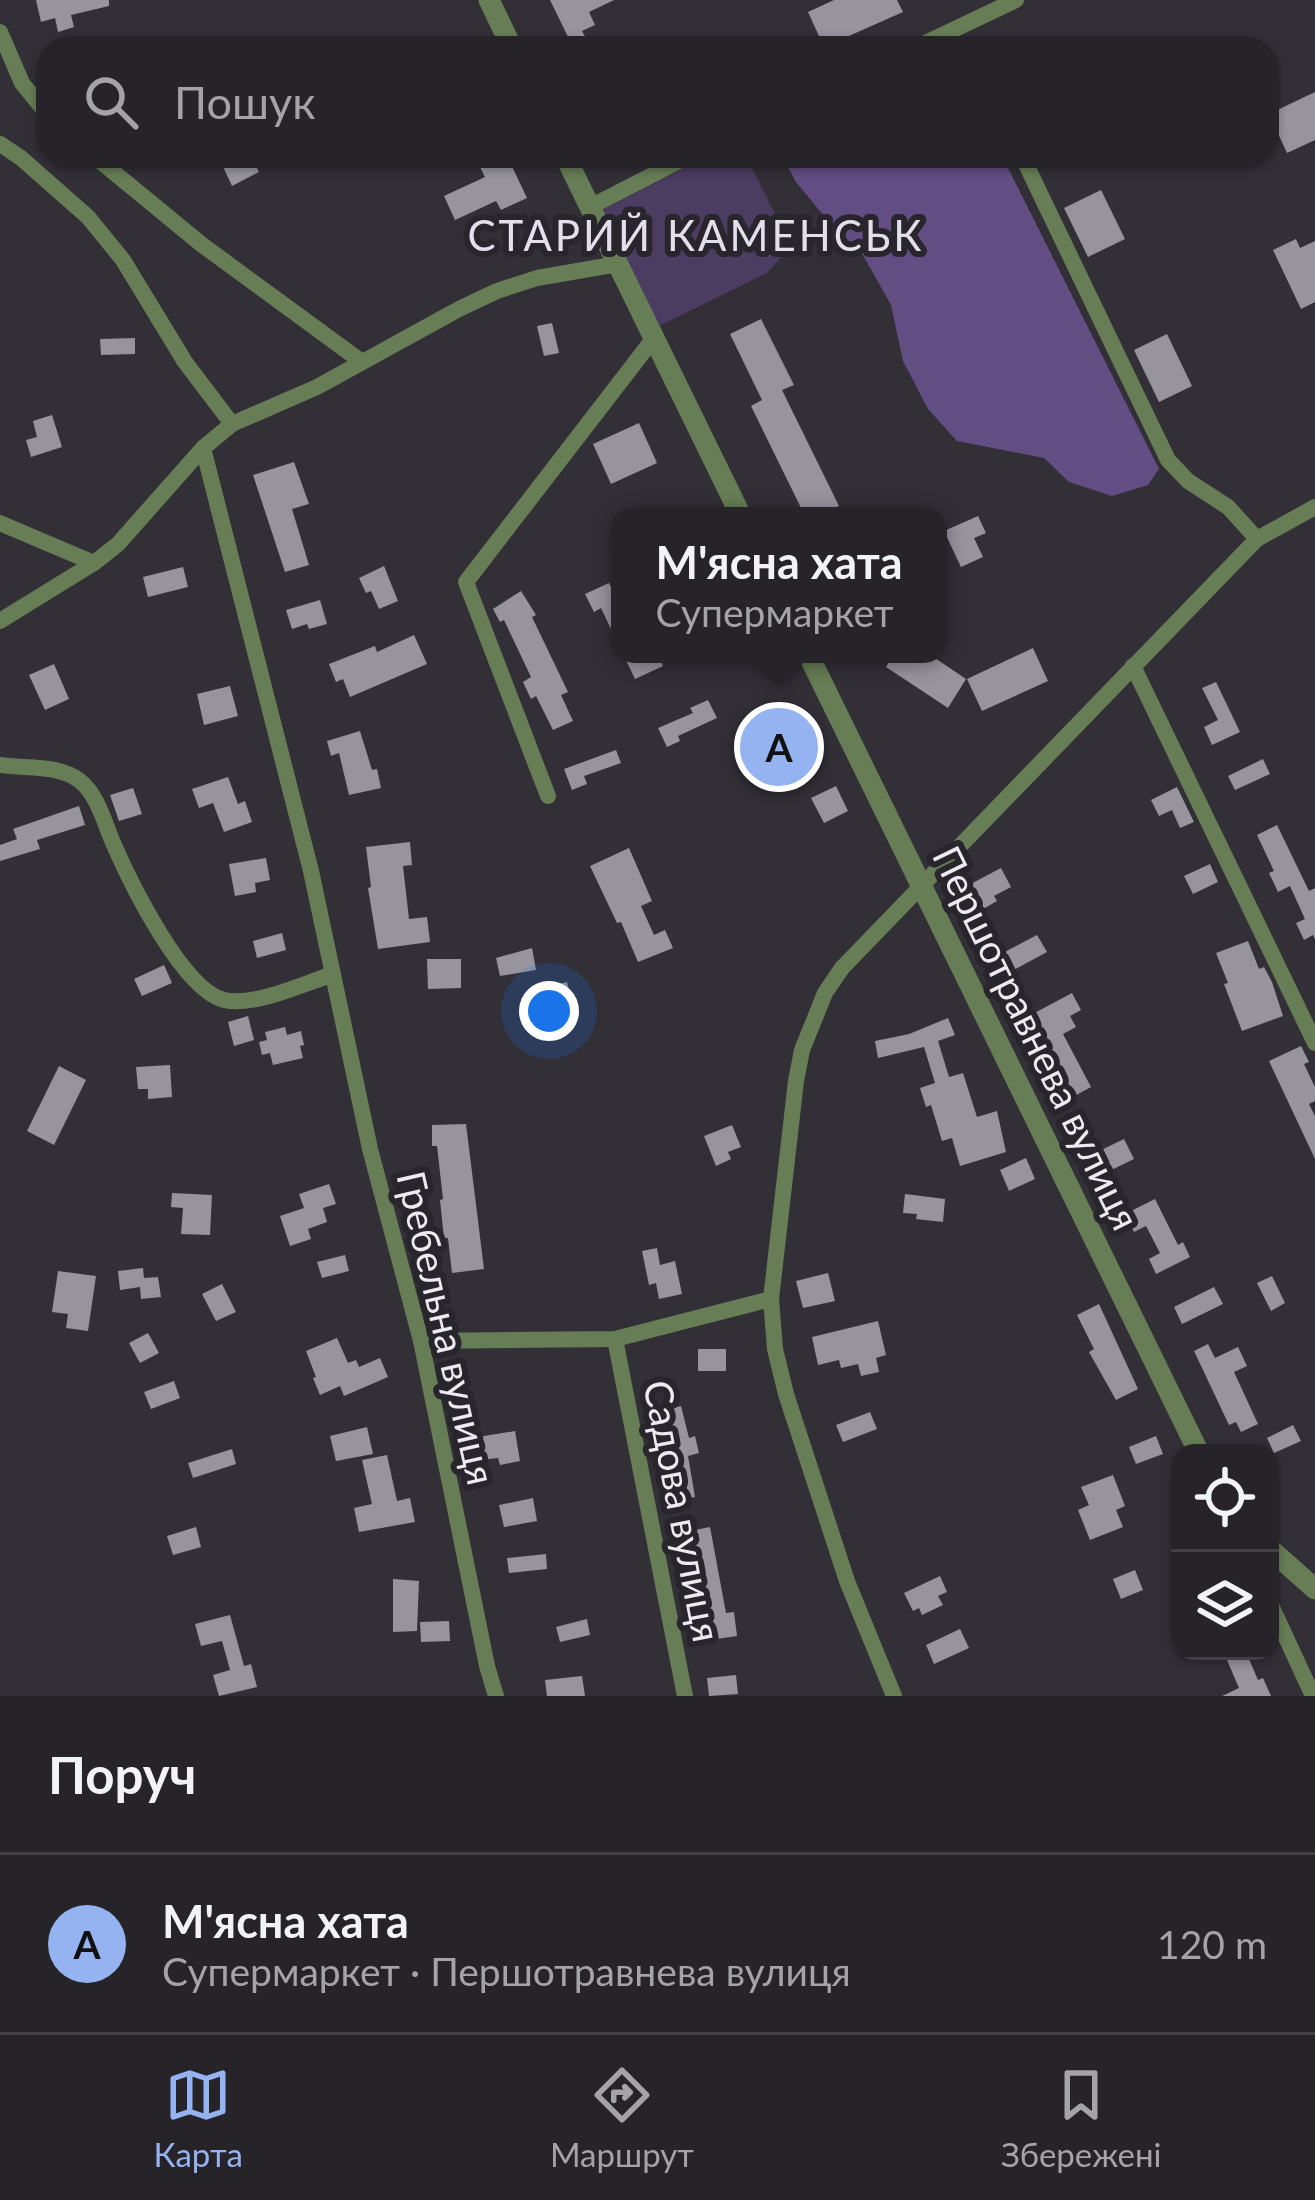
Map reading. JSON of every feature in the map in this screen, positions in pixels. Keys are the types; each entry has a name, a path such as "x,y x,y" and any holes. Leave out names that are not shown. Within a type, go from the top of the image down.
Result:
{"street":[{"path":"489,0 506,36"},
{"path":"940,36 1016,0"},
{"path":"958,27 962,36"},
{"path":"0,32 22,83 36,100"},
{"path":"0,144 88,217 123,260 185,362 232,424"},
{"path":"109,168 201,244 362,362"},
{"path":"571,168 737,507"},
{"path":"590,207 666,168"},
{"path":"1028,168 1168,460 1188,481 1228,507 1257,538"},
{"path":"0,621 94,562 140,523 203,448 232,424 316,387 497,292 557,274 618,265"},
{"path":"548,796 466,582 654,338"},
{"name":"Гребельна вулиця","path":"203,448 310,871 370,1149 421,1341 496,1696"},
{"path":"893,1696 847,1581 786,1394 776,1349 771,1299 796,1081 812,1021 842,968 1257,538 1315,507"},
{"path":"0,523 94,562"},
{"name":"Першотравнева вулиця","path":"812,663 1195,1444"},
{"path":"1133,666 1315,1043"},
{"path":"0,765 61,770 82,782 94,798 133,888 191,976 207,992 240,1002 331,975"},
{"path":"421,1341 615,1339 771,1299"},
{"name":"Садова вулиця","path":"615,1339 685,1696"},
{"path":"1273,1552 1315,1589"},
{"path":"1279,1622 1313,1696"}],"shaded area":[{"path":"684,168 752,168 791,246 767,273 657,327 600,211"},
{"path":"788,168 1008,168 1159,469 1148,485 1112,496 1069,482 1044,458 957,441 928,409 903,361 891,305 863,255"}],"building":[{"path":"36,0 109,0 109,6 71,15 74,27 58,32 55,18 41,22"},
{"path":"550,0 614,0 589,12 595,25 582,31 585,36 568,36"},
{"path":"834,0 897,0 903,12 849,36 819,36 808,12"},
{"path":"1315,92 1315,140 1287,153 1279,136 1279,109"},
{"path":"224,168 257,168 259,172 232,186"},
{"path":"480,168 513,168 527,198 501,210 496,201 455,220 444,196 485,177"},
{"path":"1101,190 1125,239 1088,257 1064,208"},
{"path":"1296,239 1300,248 1315,241 1315,302 1301,309 1273,250"},
{"path":"761,319 794,385 782,390 839,506 801,507 751,406 762,400 730,334"},
{"path":"552,323 559,353 544,356 537,326"},
{"path":"1167,334 1192,386 1159,402 1134,350"},
{"path":"135,338 135,354 101,355 100,339"},
{"path":"52,415 62,447 31,457 26,440 37,437 33,421"},
{"path":"639,423 657,463 611,484 593,444"},
{"path":"294,462 309,504 292,509 309,565 285,572 253,475"},
{"path":"978,516 986,533 974,538 983,557 961,567 947,530"},
{"path":"384,566 398,601 379,609 359,578"},
{"path":"183,567 188,587 148,597 143,577"},
{"path":"609,583 611,629 601,608 594,612 585,594"},
{"path":"521,591 568,692 561,695 573,721 553,730 536,696 531,699 523,682 531,677 504,620 500,622 493,609"},
{"path":"320,600 327,624 292,629 286,610"},
{"path":"414,635 427,664 350,697 343,679 336,682 329,664 375,646 377,652"},
{"path":"1033,648 1048,681 982,711 967,679"},
{"path":"627,663 662,663 663,666 635,679"},
{"path":"888,663 942,663 966,679 948,708 886,667"},
{"path":"54,664 69,699 45,710 29,675"},
{"path":"1216,682 1240,732 1212,745 1204,727 1218,720 1202,688"},
{"path":"230,686 238,716 204,725 197,694"},
{"path":"708,700 717,718 678,736 680,741 667,747 658,728 693,713 690,708"},
{"path":"783,721 802,760 775,773 767,757 757,761 747,738"},
{"path":"360,731 381,788 349,795 339,753 331,756 327,741"},
{"path":"616,750 621,763 584,776 587,784 572,790 564,769"},
{"path":"1263,759 1270,774 1235,790 1228,776"},
{"path":"228,777 238,804 245,801 252,822 224,832 213,803 199,808 192,789"},
{"path":"836,786 848,811 824,823 811,798"},
{"path":"1177,787 1194,822 1180,828 1172,810 1159,816 1151,800"},
{"path":"133,788 142,814 119,821 110,795"},
{"path":"79,806 85,825 37,840 40,849 0,861 0,845 17,839 13,829"},
{"path":"1277,825 1309,891 1315,888 1315,939 1313,935 1304,940 1296,923 1305,919 1290,886 1278,892 1269,873 1274,871 1257,835"},
{"path":"410,842 412,865 403,866 409,919 427,917 430,942 378,949 366,847"},
{"path":"629,848 652,901 641,906 654,935 665,930 673,948 638,962 590,866"},
{"path":"266,858 270,880 255,883 256,892 235,896 229,864"},
{"path":"1210,864 1218,882 1193,894 1184,876"},
{"path":"1001,868 1011,887 978,912 965,887"},
{"path":"282,933 286,950 257,958 253,941"},
{"path":"1037,935 1047,952 1006,974 997,956"},
{"path":"1248,941 1259,969 1264,967 1272,982 1283,1016 1242,1031 1216,953"},
{"path":"532,948 536,970 500,976 496,958"},
{"path":"427,959 461,959 461,988 428,989"},
{"path":"164,965 172,983 142,996 134,979"},
{"path":"567,982 574,1010 545,1017 537,989"},
{"path":"1072,993 1081,1010 1070,1016 1076,1027 1063,1034 1091,1087 1069,1099 1027,1017"},
{"path":"248,1016 254,1040 234,1046 228,1022"},
{"path":"948,1018 955,1035 938,1041 949,1077 963,1073 977,1117 997,1111 1006,1152 960,1166 952,1138 942,1141 931,1105 926,1107 920,1088 935,1083 924,1047 878,1058 875,1041"},
{"path":"285,1027 287,1035 301,1031 303,1058 273,1065 270,1053 262,1055 259,1042 267,1040 265,1032"},
{"path":"1301,1046 1315,1087 1315,1101 1309,1104 1315,1116 1315,1159 1269,1061"},
{"path":"170,1065 172,1097 148,1099 148,1089 138,1089 136,1067"},
{"path":"59,1066 86,1080 54,1145 27,1131"},
{"path":"466,1124 484,1269 452,1273 432,1125"},
{"path":"732,1125 741,1147 728,1152 731,1159 716,1166 704,1136"},
{"path":"1124,1139 1134,1159 1103,1174 1093,1154"},
{"path":"1026,1158 1035,1179 1009,1191 1000,1170"},
{"path":"329,1184 336,1204 323,1208 327,1222 308,1229 311,1239 290,1246 280,1216 304,1208 299,1194"},
{"path":"172,1193 212,1195 210,1235 181,1234 183,1208 171,1207"},
{"path":"905,1194 945,1199 943,1222 903,1213"},
{"path":"1155,1199 1178,1245 1183,1242 1190,1257 1156,1274 1149,1259 1160,1253 1146,1226 1134,1232 1125,1214"},
{"path":"657,1248 660,1265 675,1261 682,1294 659,1299 656,1283 649,1285 642,1251"},
{"path":"345,1255 349,1271 322,1278 317,1262"},
{"path":"143,1268 144,1278 158,1277 161,1297 141,1299 140,1287 120,1290 118,1271"},
{"path":"58,1271 96,1276 88,1331 66,1328 68,1314 52,1312"},
{"path":"828,1273 835,1301 803,1308 796,1281"},
{"path":"1272,1276 1285,1303 1271,1311 1257,1283"},
{"path":"222,1284 236,1312 216,1321 202,1294"},
{"path":"1214,1287 1223,1304 1182,1324 1174,1307"},
{"path":"1099,1304 1138,1389 1116,1400 1089,1352 1094,1349 1077,1315"},
{"path":"878,1321 886,1355 876,1358 879,1372 861,1376 858,1364 841,1368 839,1360 818,1365 812,1337"},
{"path":"148,1333 159,1353 140,1363 129,1343"},
{"path":"337,1338 348,1363 356,1360 359,1367 380,1358 388,1377 344,1396 340,1386 320,1395 306,1351"},
{"path":"1208,1344 1215,1358 1238,1347 1247,1366 1234,1372 1258,1424 1241,1432 1236,1422 1229,1425 1194,1351"},
{"path":"698,1349 726,1349 726,1371 698,1371"},
{"path":"174,1381 180,1398 151,1409 144,1392"},
{"path":"681,1406 689,1438 695,1436 699,1453 688,1456 695,1497 673,1501 651,1414"},
{"path":"870,1412 877,1429 843,1442 836,1425"},
{"path":"1293,1425 1301,1441 1279,1451 1279,1444 1270,1444 1267,1438"},
{"path":"367,1427 373,1454 336,1461 330,1436"},
{"path":"515,1431 520,1461 500,1465 498,1458 481,1460 478,1437"},
{"path":"1156,1436 1163,1454 1136,1464 1129,1447"},
{"path":"232,1449 236,1464 193,1478 188,1463"},
{"path":"387,1455 397,1501 410,1498 415,1522 359,1532 354,1508 372,1504 362,1460"},
{"path":"1113,1475 1125,1506 1116,1510 1123,1527 1090,1540 1078,1510 1089,1505 1081,1487"},
{"path":"533,1498 537,1521 504,1527 499,1505"},
{"path":"196,1527 201,1547 173,1555 167,1536"},
{"path":"710,1527 726,1613 734,1612 737,1636 696,1642 680,1533"},
{"path":"546,1554 547,1569 509,1573 507,1558"},
{"path":"1135,1570 1143,1590 1121,1599 1113,1579"},
{"path":"940,1576 947,1592 938,1596 943,1605 922,1615 919,1608 913,1611 904,1593"},
{"path":"393,1579 419,1581 417,1631 393,1632"},
{"path":"230,1615 244,1666 251,1664 257,1687 219,1696 213,1675 230,1670 222,1641 201,1646 195,1624"},
{"path":"587,1619 590,1635 560,1642 556,1627"},
{"path":"449,1621 450,1641 421,1642 420,1622"},
{"path":"960,1629 969,1648 934,1664 926,1645"},
{"path":"1227,1660 1249,1660 1271,1696 1222,1696 1239,1688"},
{"path":"736,1675 738,1694 709,1696 707,1678"},
{"path":"582,1676 585,1696 547,1696 545,1680"}],"place":[{"name":"М'ясна хата","path":"779,747"}],"district":[{"name":"СТАРИЙ КАМЕНСЬК","path":"696,236"}]}
